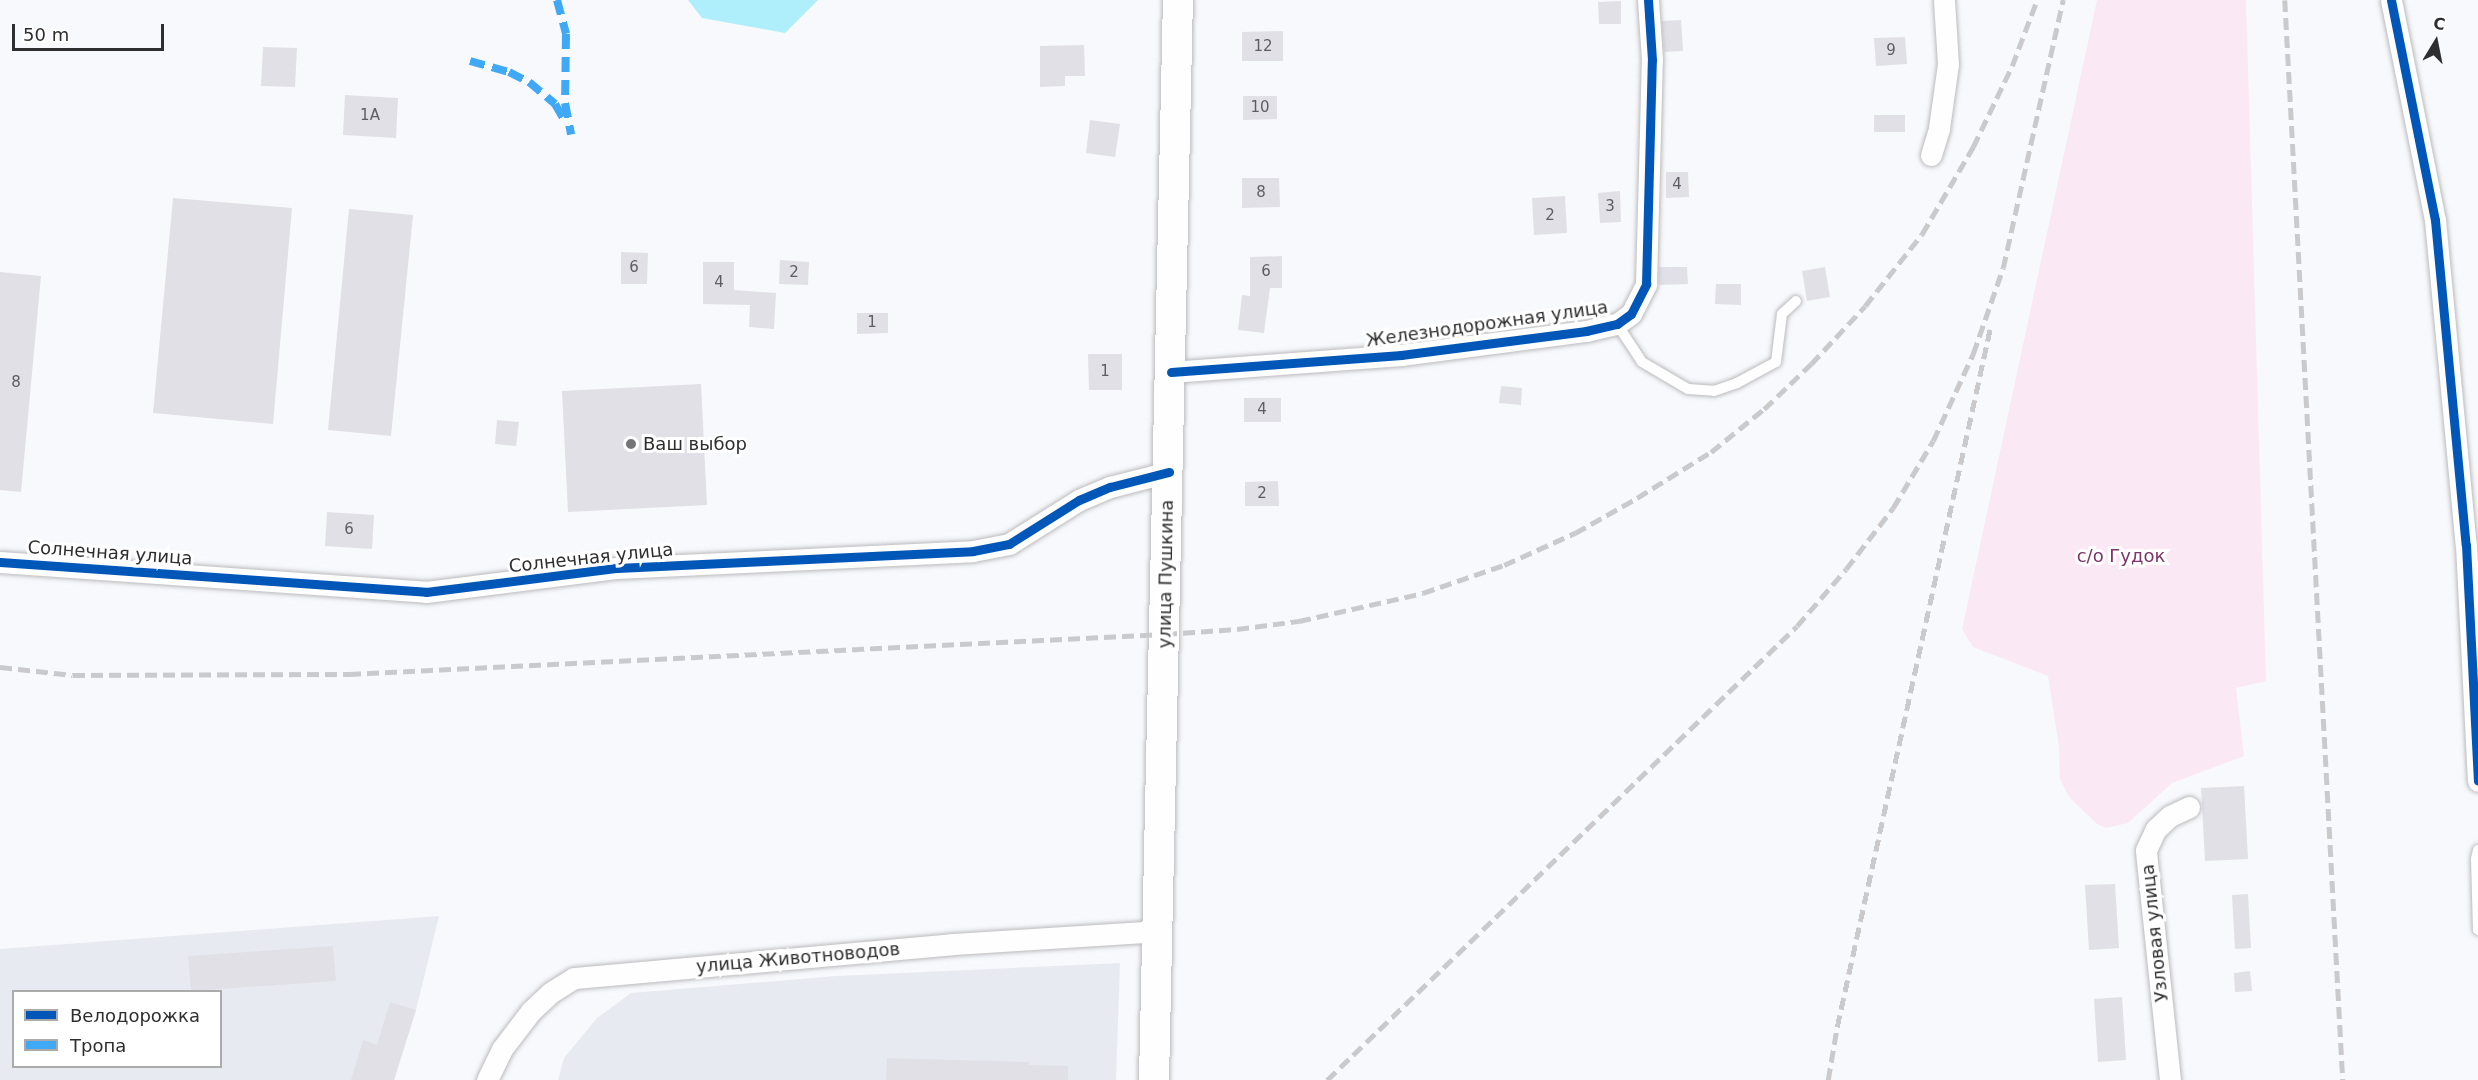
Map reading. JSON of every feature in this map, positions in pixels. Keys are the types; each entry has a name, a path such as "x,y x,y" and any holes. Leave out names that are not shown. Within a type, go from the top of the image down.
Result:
{"main road":[{"name":"улица Пушкина","path":"1154,1080 1178,0"}],"street":[{"name":"Железнодорожная улица","path":"1171,372 1401,355 1586,331 1617,324 1631,314 1646,284 1652,60 1648,0"},
{"path":"1931,155 1939,128 1948,64 1944,0"},
{"path":"2391,0 2435,220 2466,545 2478,781"},
{"name":"Солнечная улица","path":"0,562 426,592 617,568 973,551 1009,544 1079,500 1110,487 1169,472"},
{"name":"Узловая улица","path":"2170,1080 2146,850 2156,829 2170,816 2189,807"},
{"name":"улица Животноводов","path":"487,1080 502,1049 531,1011 550,993 574,978 952,944 1158,931"}],"lane":[{"path":"1617,324 1642,362 1688,389 1714,392 1737,383 1776,362 1782,314 1796,301"},
{"path":"2478,850 2476,859 2478,930"}],"shaded area":[{"path":"439,916 416,1010 394,1080 0,1080 0,949"},
{"path":"1120,963 1116,1080 558,1080 564,1058 597,1018 631,993 836,976"}],"green space":[{"name":"с/о Гудок","path":"2097,0 2246,0 2266,681 2236,688 2244,756 2172,783 2128,823 2106,828 2097,824 2069,797 2060,779 2059,747 2048,676 1973,647 1962,629"}],"water":[{"path":"688,0 818,0 785,33 702,18"}],"building":[{"path":"1621,1 1621,24 1599,24 1598,2"},
{"path":"1681,20 1683,51 1664,52 1662,21"},
{"path":"1283,31 1283,61 1242,61 1242,32"},
{"path":"1905,37 1907,64 1876,66 1874,38"},
{"path":"1084,45 1085,76 1065,76 1065,86 1040,87 1040,46"},
{"path":"263,47 297,48 295,87 261,86"},
{"path":"345,95 398,98 396,138 343,135"},
{"path":"1243,96 1277,96 1277,119 1243,120"},
{"path":"1874,115 1905,115 1905,132 1874,132"},
{"path":"1090,120 1120,124 1115,157 1086,153"},
{"path":"1666,172 1688,172 1689,197 1666,198"},
{"path":"1242,178 1279,178 1280,207 1242,208"},
{"path":"1620,191 1621,222 1600,223 1598,193"},
{"path":"1565,196 1567,233 1534,235 1532,198"},
{"path":"173,198 292,208 273,424 153,413"},
{"path":"349,209 413,215 391,436 328,430"},
{"path":"621,252 648,253 647,284 621,284"},
{"path":"1282,256 1282,288 1270,288 1264,333 1238,330 1242,295 1250,296 1250,257"},
{"path":"780,260 809,262 808,285 779,284"},
{"path":"703,262 734,262 734,290 776,293 774,329 749,327 750,305 703,304"},
{"path":"1659,267 1687,267 1688,284 1659,285"},
{"path":"1825,267 1830,297 1807,301 1802,271"},
{"path":"0,272 41,276 21,492 0,490"},
{"path":"1716,284 1741,284 1741,305 1715,304"},
{"path":"857,313 888,313 888,333 857,334"},
{"path":"1088,354 1122,354 1122,390 1089,390"},
{"path":"701,384 707,505 568,512 562,391"},
{"path":"1501,386 1522,388 1521,405 1499,403"},
{"path":"1244,398 1281,398 1281,422 1244,422"},
{"path":"497,420 519,422 516,446 495,444"},
{"path":"1278,481 1279,506 1245,506 1245,482"},
{"path":"327,512 374,515 372,549 325,546"},
{"path":"2244,786 2248,859 2205,861 2201,788"},
{"path":"2115,884 2119,948 2089,950 2085,885"},
{"path":"2248,894 2251,948 2235,949 2232,895"},
{"path":"333,946 336,981 191,990 188,956"},
{"path":"2250,971 2252,991 2235,992 2234,973"},
{"path":"2122,997 2126,1060 2098,1062 2094,999"},
{"path":"390,1002 416,1010 394,1080 351,1080 363,1040 377,1045"},
{"path":"887,1058 1029,1062 1029,1065 1068,1066 1068,1080 886,1080"}],"railway":[{"path":"0,667 73,675 349,674 1165,634 1237,629 1299,621 1423,593 1504,565 1575,533 1637,498 1711,452 1764,409 1811,364 1865,306 1922,234 1973,147 2012,66 2037,0"},
{"path":"1327,1080 1797,626 1846,569 1893,508 1933,441 1973,354 2003,268 2063,0"},
{"path":"2285,0 2343,1080"},
{"path":"1828,1080 1837,1027 1991,324"}],"marked path":[{"path":"557,0 566,34 565,103 571,134"},
{"path":"470,61 509,72 529,82 555,104 566,123"}],"cycle path":[{"path":"1171,372 1401,355 1586,331 1617,324 1631,314 1646,284 1652,60 1648,0"},
{"path":"2391,0 2435,220 2466,545 2478,781"},
{"path":"0,562 426,592 617,568 973,551 1009,544 1079,500 1110,487 1169,472"}],"place":[{"name":"Ваш выбор","path":"631,444"}]}
